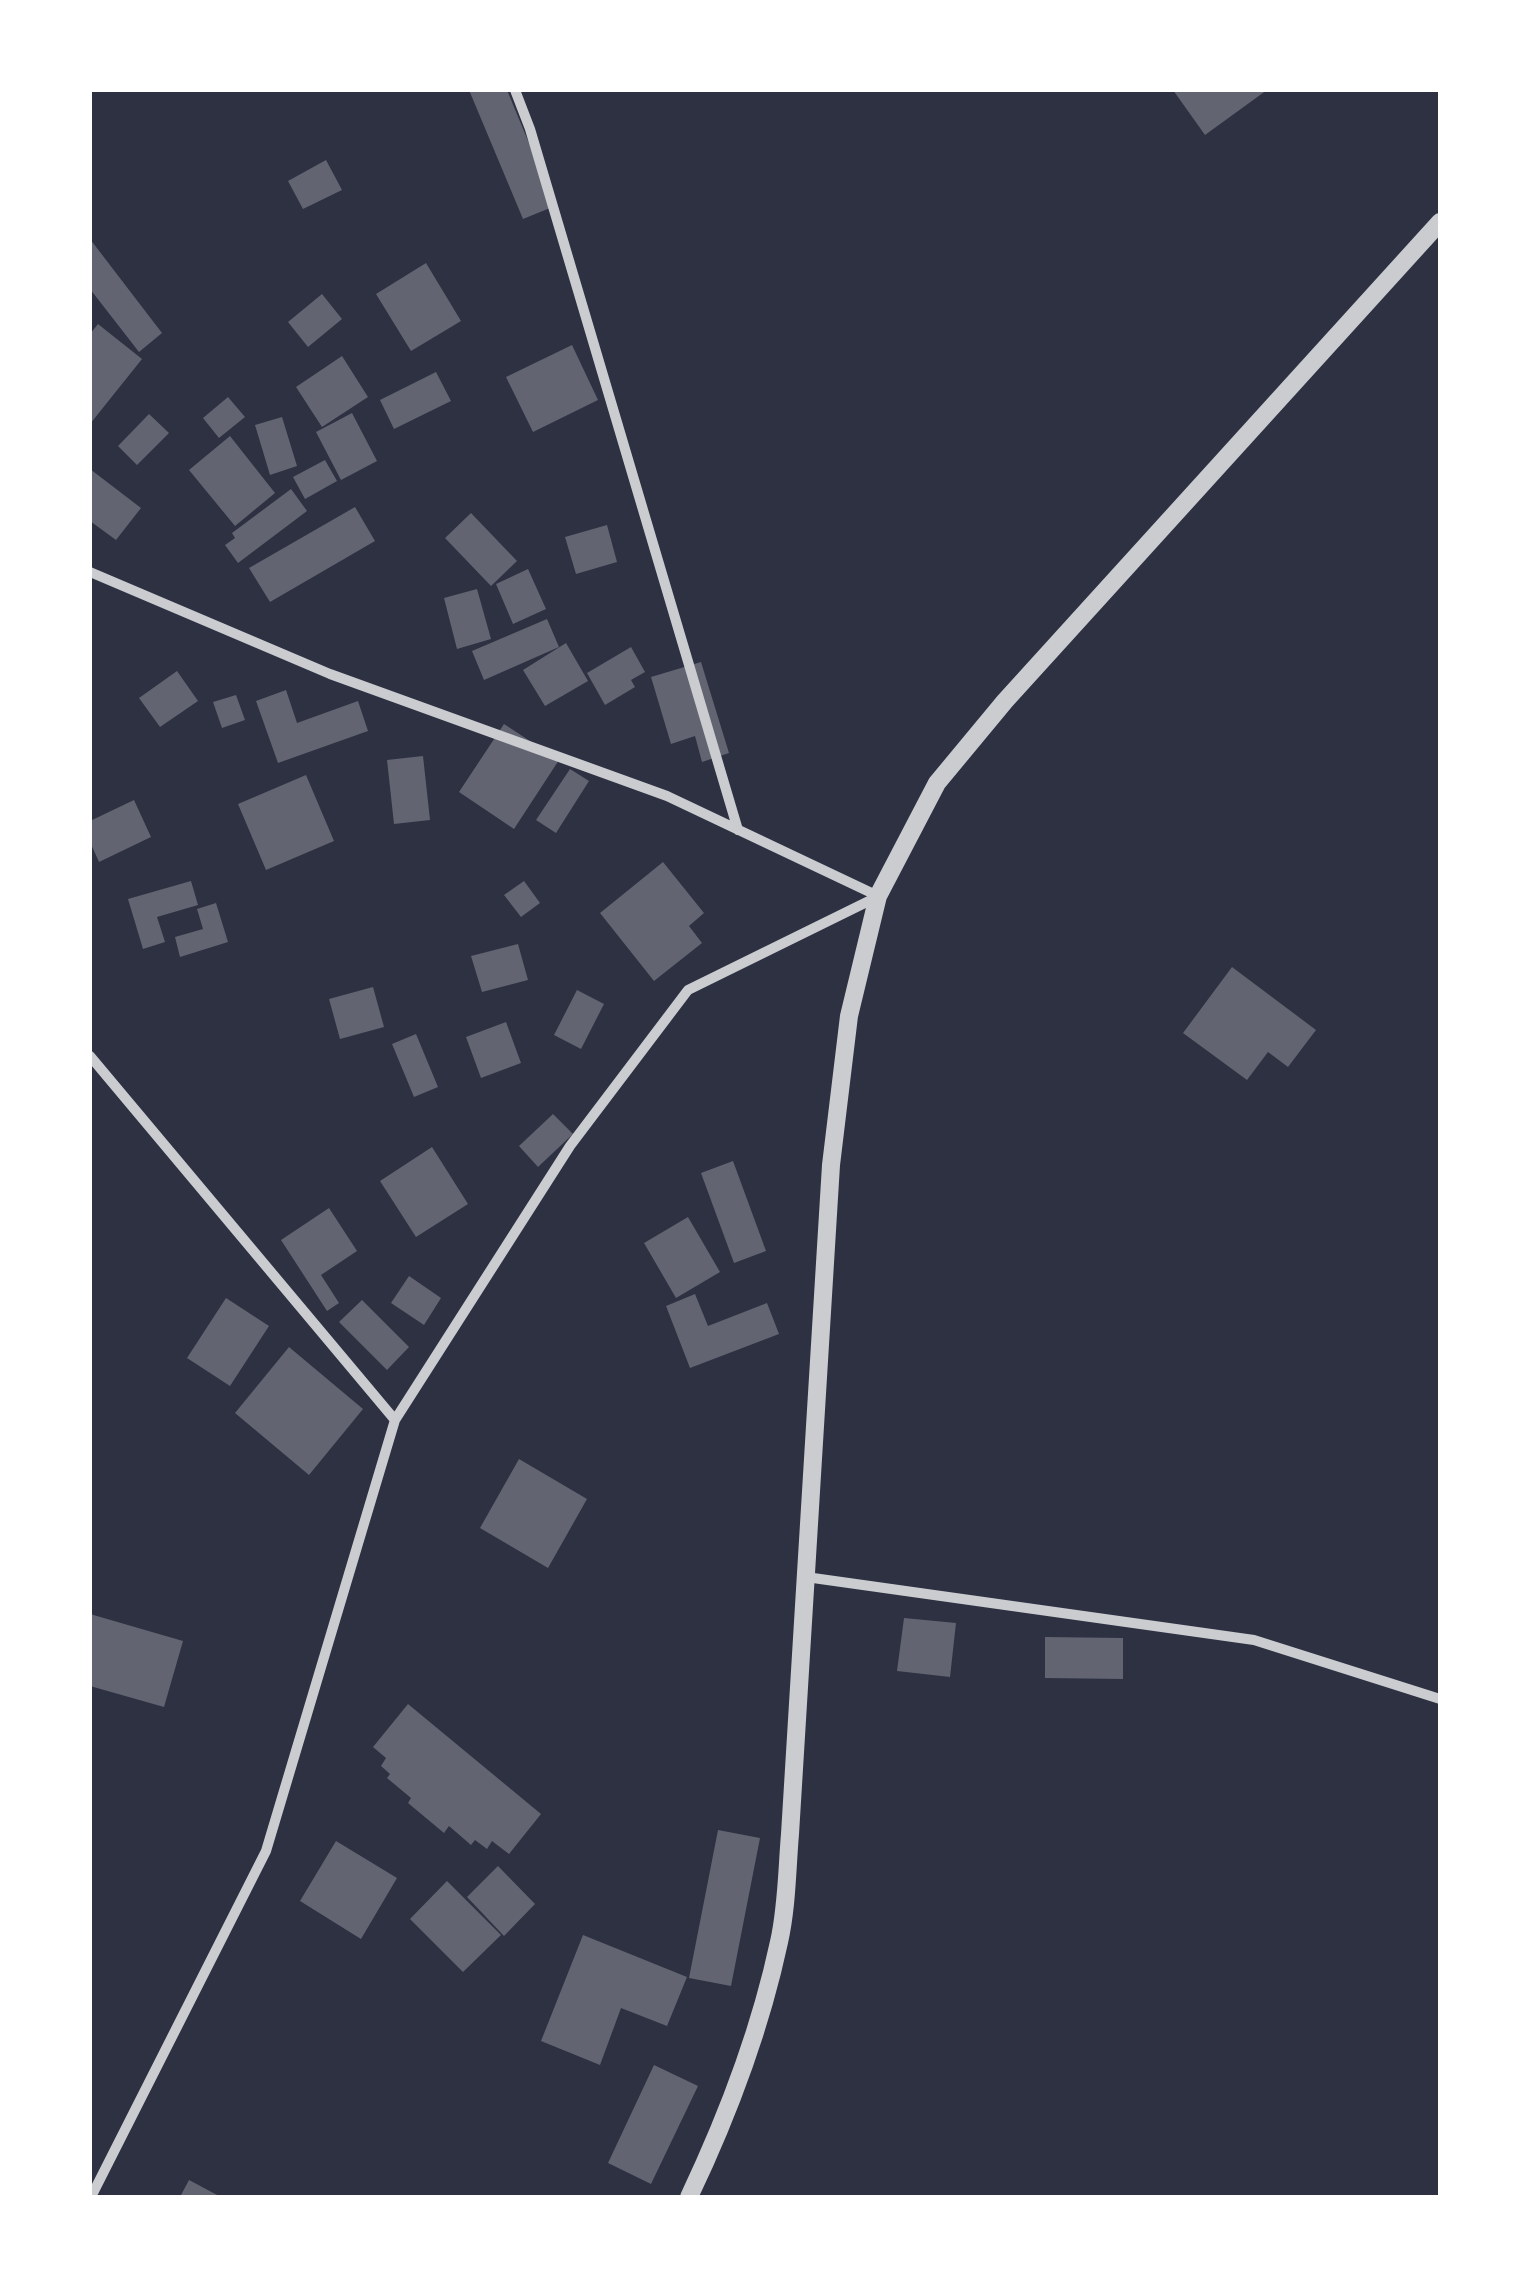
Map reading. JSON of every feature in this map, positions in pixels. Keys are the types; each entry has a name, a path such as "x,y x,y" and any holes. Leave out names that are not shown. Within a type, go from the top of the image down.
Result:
{"street":[{"path":"514,90 536,148 738,830"},
{"path":"689,2197 720,2132 757,2028 780,1938 790,1834 831,1165 849,1016 878,896 948,769 1005,701 1440,222"},
{"path":"90,572 330,674 667,796 878,896"},
{"path":"91,2197 266,1851 395,1420 570,1146 688,990 878,896"},
{"path":"90,1056 395,1420"},
{"path":"806,1577 1254,1640 1440,1699"}],"building":[{"path":"469,90 507,90 555,206 523,219"},
{"path":"1173,90 1267,90 1205,135"},
{"path":"326,160 342,190 303,209 288,181"},
{"path":"90,239 162,333 139,352 90,289"},
{"path":"426,263 461,321 411,351 376,294"},
{"path":"322,294 342,319 308,347 288,322"},
{"path":"98,324 142,359 90,424 90,334"},
{"path":"572,345 598,400 533,432 506,377"},
{"path":"342,356 368,397 322,427 296,387"},
{"path":"436,372 451,401 394,429 380,400"},
{"path":"228,397 245,417 219,438 203,418"},
{"path":"352,413 377,461 341,480 316,432"},
{"path":"149,414 169,433 137,465 118,446"},
{"path":"282,417 297,466 270,475 255,425"},
{"path":"230,436 275,493 235,526 189,470"},
{"path":"325,460 337,481 305,499 293,477"},
{"path":"90,469 141,508 116,540 90,521"},
{"path":"291,489 307,511 238,563 225,545 235,538 232,533"},
{"path":"355,507 375,541 270,602 249,568"},
{"path":"471,513 517,561 491,586 445,538"},
{"path":"607,525 617,562 576,574 565,537"},
{"path":"528,569 546,609 513,624 496,584"},
{"path":"477,589 491,639 457,649 444,598"},
{"path":"547,619 559,647 484,680 472,651"},
{"path":"566,643 588,681 545,706 523,670"},
{"path":"631,647 645,672 631,680 635,687 605,705 587,673"},
{"path":"701,662 729,753 702,762 695,736 671,744 651,677"},
{"path":"177,671 198,701 160,727 139,698"},
{"path":"286,690 297,723 358,701 368,731 278,763 256,701"},
{"path":"236,695 245,720 222,728 213,702"},
{"path":"504,724 559,760 514,829 459,792"},
{"path":"423,756 430,820 394,824 387,760"},
{"path":"570,769 589,781 556,833 536,820"},
{"path":"306,775 334,841 266,870 238,804"},
{"path":"134,800 151,837 99,862 90,842 90,821"},
{"path":"663,862 704,913 689,926 702,943 654,981 600,913"},
{"path":"191,881 198,905 157,917 165,942 143,949 128,899"},
{"path":"524,881 540,903 521,917 504,895"},
{"path":"216,903 228,942 180,957 175,937 203,929 197,909"},
{"path":"518,944 528,980 482,992 471,956"},
{"path":"1232,967 1316,1030 1288,1067 1268,1052 1247,1080 1183,1033"},
{"path":"373,987 384,1027 340,1039 329,999"},
{"path":"577,990 604,1004 581,1049 554,1035"},
{"path":"506,1022 521,1063 481,1078 466,1037"},
{"path":"416,1034 438,1087 414,1097 392,1044"},
{"path":"553,1114 573,1134 538,1167 519,1146"},
{"path":"432,1147 468,1204 416,1237 380,1181"},
{"path":"733,1161 766,1251 734,1263 701,1173"},
{"path":"329,1208 357,1251 321,1275 339,1303 327,1311 281,1240"},
{"path":"688,1217 720,1272 676,1298 644,1243"},
{"path":"409,1276 441,1298 424,1325 391,1303"},
{"path":"695,1294 708,1326 767,1303 779,1334 690,1368 666,1306"},
{"path":"226,1298 269,1326 230,1386 187,1358"},
{"path":"362,1300 409,1347 387,1370 339,1322"},
{"path":"289,1347 363,1409 309,1475 235,1413"},
{"path":"519,1459 587,1499 548,1568 480,1528"},
{"path":"90,1614 183,1641 164,1707 90,1686"},
{"path":"904,1618 956,1623 950,1677 897,1671"},
{"path":"1045,1637 1123,1638 1123,1679 1045,1678"},
{"path":"408,1704 541,1814 509,1854 492,1841 487,1849 475,1840 471,1845 449,1826 444,1833 408,1803 411,1798 387,1778 390,1774 381,1766 386,1758 373,1747"},
{"path":"718,1830 760,1838 731,1986 689,1978"},
{"path":"336,1841 397,1878 361,1939 300,1901"},
{"path":"498,1866 535,1904 504,1936 467,1897"},
{"path":"447,1881 501,1935 463,1972 410,1919"},
{"path":"583,1935 687,1977 667,2026 621,2008 600,2065 541,2041"},
{"path":"654,2065 698,2086 651,2184 608,2163"},
{"path":"189,2180 221,2197 180,2197"}]}
